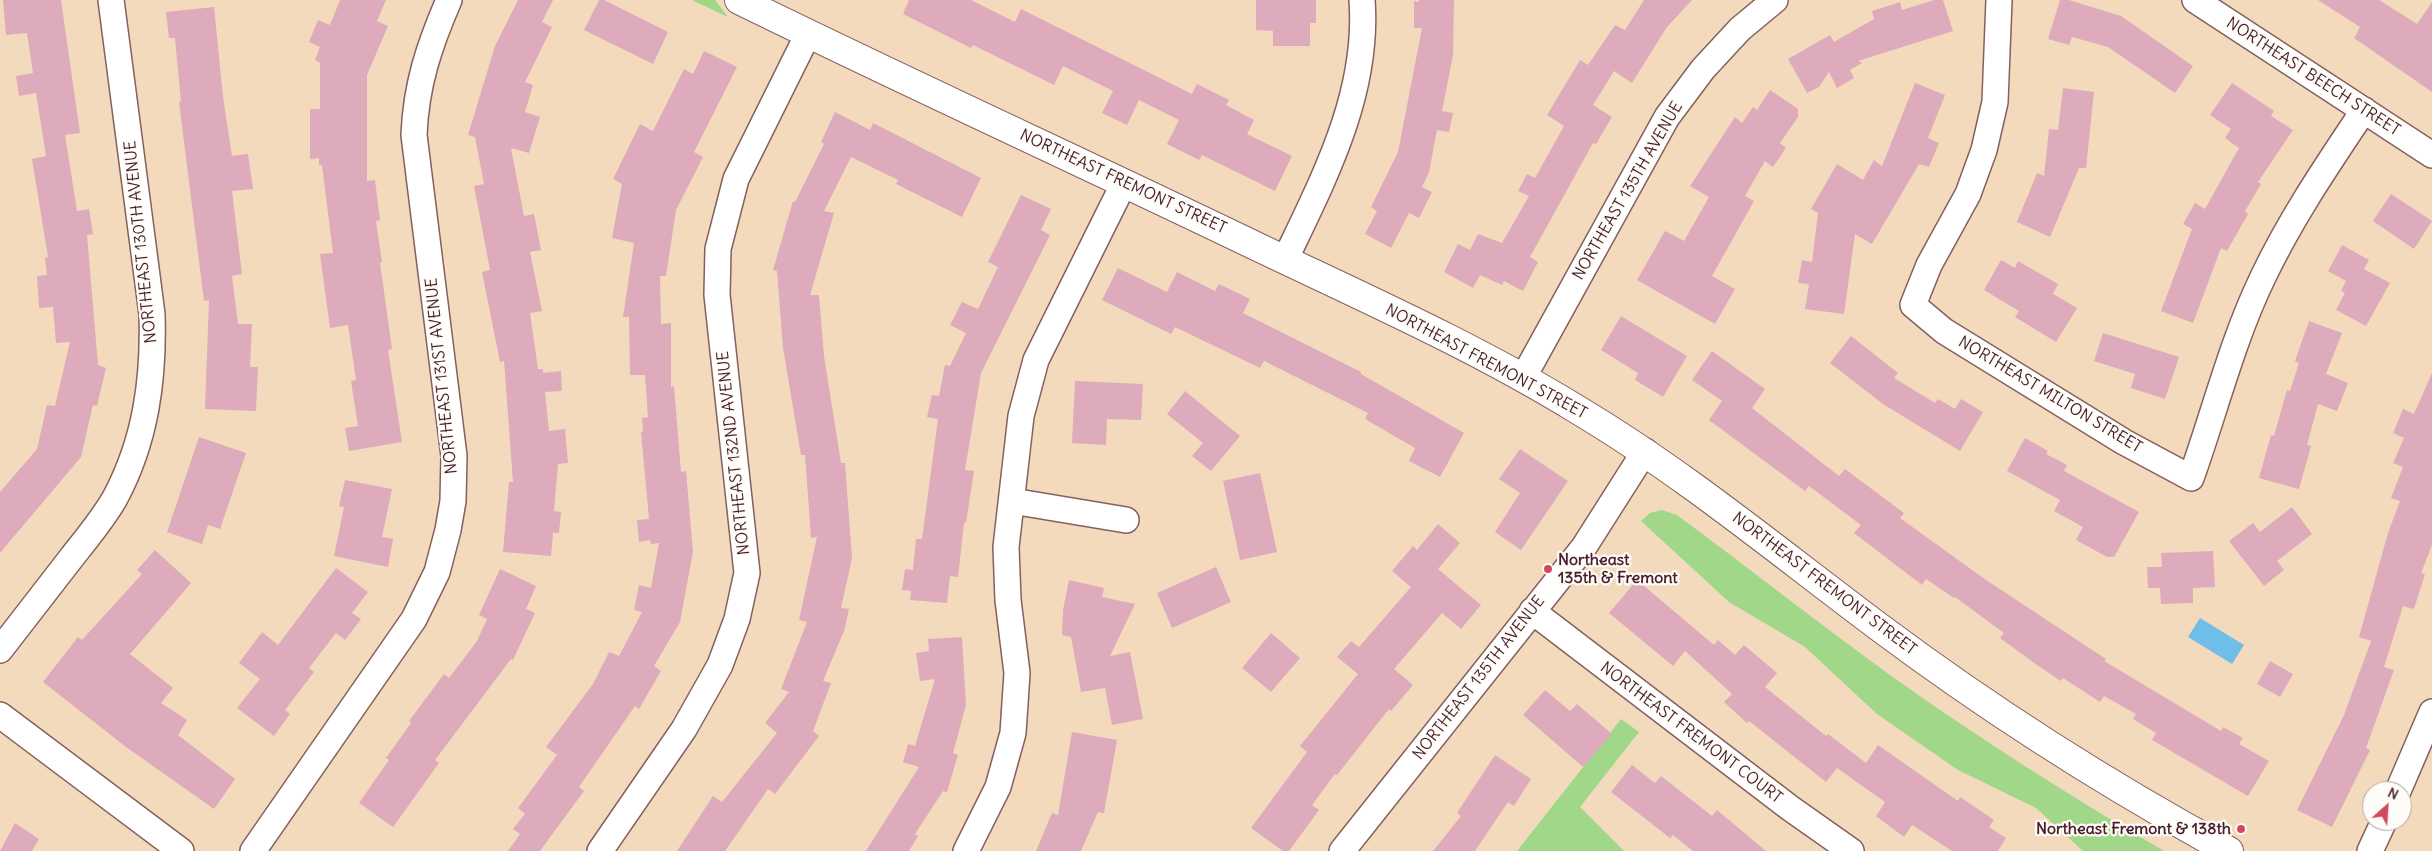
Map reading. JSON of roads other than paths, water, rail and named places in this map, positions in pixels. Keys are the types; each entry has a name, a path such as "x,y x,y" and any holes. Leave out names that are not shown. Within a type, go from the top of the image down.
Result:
{"street":[{"name":"NORTHEAST 130TH AVENUE","path":"0,650 114,499 129,468 141,432 148,402 153,358 152,314 111,0"},
{"name":"NORTHEAST 131ST AVENUE","path":"254,851 414,619 437,572 448,530 452,501 454,456 414,135 415,102 421,73 449,0"},
{"name":"NORTHEAST FREMONT STREET","path":"739,0 1397,312 1523,378 1645,451 1719,504 1882,629 1988,703 2165,816 2229,851"},
{"path":"1285,260 1336,151 1345,123 1353,95 1360,51 1362,0"},
{"name":"NORTHEAST 135TH AVENUE","path":"1523,378 1667,117 1702,69 1740,29 1775,0"},
{"name":"NORTHEAST MILTON STREET","path":"1999,0 1995,102 1984,150 1968,194 1929,264 1913,305 1952,336 2124,442 2191,478 2214,415 2238,336 2262,278 2283,237 2364,110"},
{"name":"NORTHEAST BEECH STREET","path":"2195,0 2432,155"},
{"name":"NORTHEAST 132ND AVENUE","path":"600,851 684,729 720,665 737,620 747,573 717,295 718,249 736,180 808,34"},
{"path":"966,851 998,787 1014,733 1017,673 1008,600 1006,547 1020,416 1036,360 1124,182"},
{"name":"NORTHEAST 135TH AVENUE","path":"1342,851 1584,547 1645,451"},
{"path":"1012,501 1126,520"},
{"name":"NORTHEAST FREMONT COURT","path":"1532,611 1767,791 1852,851"},
{"path":"2402,781 2432,712"},
{"path":"0,715 181,851"},
{"path":"2370,851 2379,831"}],"water":[{"path":"2200,618 2244,645 2232,664 2188,637"}],"place":[{"name":"Northeast 135th & Fremont","path":"1548,569"},
{"name":"Northeast Fremont & 138th","path":"2241,829"}]}
